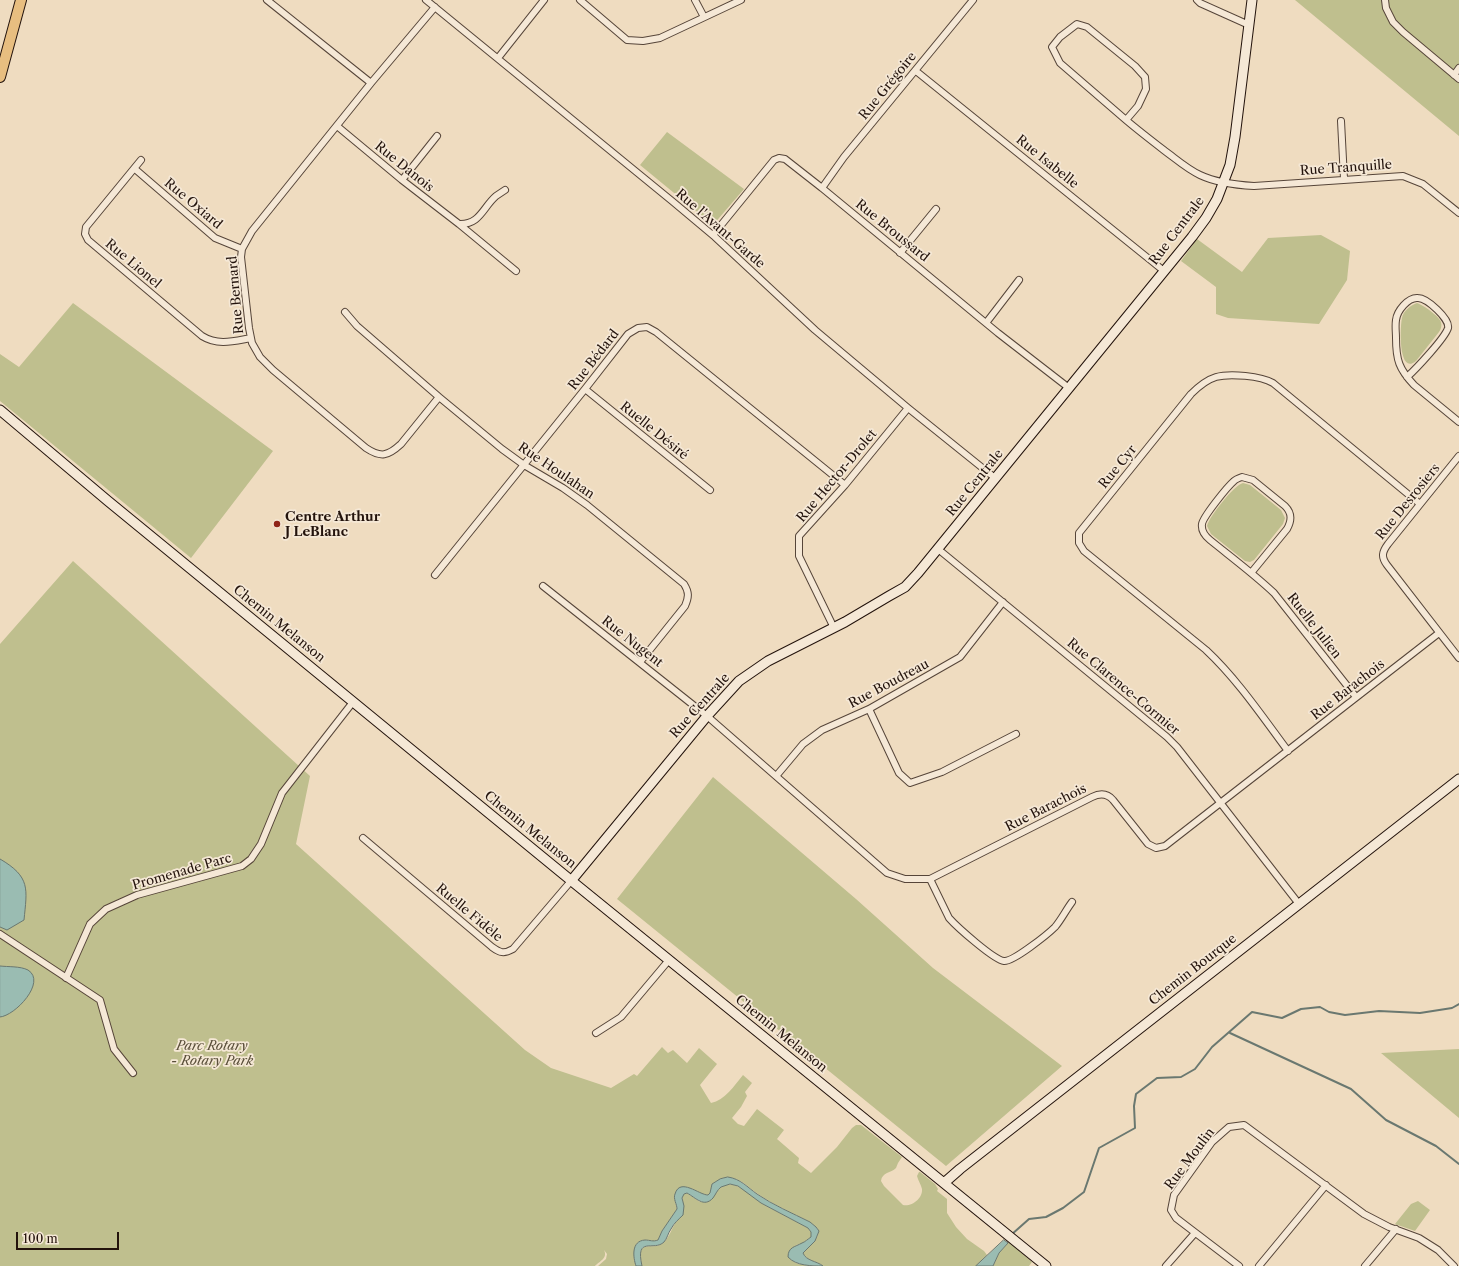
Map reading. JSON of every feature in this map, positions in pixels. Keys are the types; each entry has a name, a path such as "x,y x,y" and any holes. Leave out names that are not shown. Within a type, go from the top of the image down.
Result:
{"main road":[{"path":"0,77 21,0"}],"street":[{"path":"267,0 371,83"},
{"name":"Rue l'Avant-Garde","path":"426,0 713,235 815,330 995,478"},
{"path":"498,58 544,0"},
{"path":"580,0 626,40 643,42 660,38 741,0"},
{"path":"695,0 704,17"},
{"name":"Rue Grégoire","path":"822,188 844,158 974,0"},
{"path":"1197,0 1200,3 1249,25"},
{"name":"Rue Centrale","path":"571,881 707,716 739,681 768,661 834,628 905,587 938,549 1206,218 1217,199 1230,165 1235,137 1252,0"},
{"path":"1385,0 1386,8 1393,22 1403,32 1456,77 1459,68"},
{"name":"Rue Bernard","path":"435,7 371,83 252,231 242,249 241,257 251,338 252,343 260,357 273,370 374,453 387,455 394,451 439,397"},
{"name":"Rue Tranquille","path":"1126,120 1138,106 1146,89 1145,77 1135,66 1087,27 1077,24 1060,37 1052,47 1060,63 1126,120 1185,166 1201,175 1224,182 1254,186 1395,176 1408,177 1423,184 1459,213"},
{"name":"Rue Isabelle","path":"916,71 1164,271"},
{"path":"1341,121 1344,179"},
{"name":"Rue Danois","path":"337,126 516,271"},
{"path":"402,180 437,136"},
{"name":"Rue Broussard","path":"713,235 777,159 782,158 787,160 986,323 1069,388"},
{"name":"Rue Lionel","path":"141,160 86,227 85,234 88,240 202,336 209,340 221,342 251,338"},
{"name":"Rue Oxiard","path":"135,168 215,238 242,249"},
{"path":"459,224 468,224 475,220 496,196 505,190"},
{"path":"900,253 936,209"},
{"path":"986,323 1019,280"},
{"path":"1407,377 1420,365 1448,327 1448,322 1444,316 1425,301 1417,298 1410,300 1407,303 1398,314 1396,321 1397,357 1400,367 1407,377 1418,388 1459,422"},
{"name":"Rue Houlahan","path":"345,312 358,326 439,397 524,465 563,488 587,505 684,584 688,590 685,606 640,662"},
{"name":"Rue Bédard","path":"435,575 628,334 638,328 647,327 656,332 845,485"},
{"name":"Rue Cyr","path":"1288,750 1221,665 1206,650 1084,551 1078,540 1079,533 1191,394 1204,382 1215,377 1222,376 1256,377 1273,383 1420,504"},
{"name":"Ruelle Désiré","path":"585,389 710,490"},
{"name":"Rue Hector-Drolet","path":"834,628 800,556 800,536 845,485 908,408"},
{"name":"Chemin Melanson","path":"0,410 108,501 571,881 1046,1266"},
{"name":"Rue Desrosiers","path":"1459,456 1383,550 1382,556 1387,565 1459,658"},
{"name":"Ruelle Julien","path":"1251,573 1287,528 1291,517 1287,509 1253,480 1242,478 1233,482 1206,515 1202,523 1202,528 1207,538 1251,573 1284,604 1356,697"},
{"name":"Rue Clarence-Cormier","path":"938,549 1167,736 1299,904"},
{"name":"Rue Nugent","path":"543,586 707,716"},
{"name":"Rue Boudreau","path":"776,776 803,744 822,730 869,709 960,657 1003,602"},
{"name":"Rue Barachois","path":"707,716 887,873 905,879 930,878 1098,794 1106,795 1112,798 1148,844 1156,848 1162,847 1168,844 1439,633"},
{"name":"Promenade Parc","path":"66,978 90,924 106,908 137,895 242,866 251,859 261,844 282,793 353,702"},
{"path":"869,709 898,773 910,783 942,772 1016,734"},
{"name":"Chemin Bourque","path":"944,1183 1459,779"},
{"name":"Ruelle Fidèle","path":"363,838 492,947 502,953 507,953 513,950 571,881"},
{"path":"930,878 949,918 993,955 1005,962 1012,960 1055,927 1072,902"},
{"path":"0,934 100,1000 114,1049 133,1073"},
{"path":"596,1033 621,1017 669,960"},
{"name":"Rue Moulin","path":"1239,1266 1176,1218 1171,1210 1174,1195 1212,1142 1229,1127 1244,1125 1364,1214 1419,1238 1438,1250 1454,1266"},
{"path":"1258,1266 1326,1185"},
{"path":"1365,1266 1396,1229"},
{"path":"1166,1266 1195,1233"}],"green space":[{"path":"1295,0 1459,0 1459,136"},
{"path":"667,132 744,189 713,225 640,165"},
{"path":"1321,235 1350,251 1347,280 1319,324 1228,318 1216,314 1216,287 1181,261 1197,239 1242,272 1268,238"},
{"path":"73,303 273,451 191,558 0,401 0,354 19,367"},
{"path":"1417,303 1427,308 1440,320 1441,329 1416,361 1410,364 1406,362 1403,356 1401,323 1403,315 1406,311"},
{"path":"1243,483 1250,485 1281,510 1285,518 1283,524 1254,560 1250,562 1245,561 1211,534 1207,526 1222,502 1234,489"},
{"name":"Parc Rotary - Rotary Park","path":"73,561 310,776 296,844 525,1050 551,1068 611,1088 634,1074 637,1076 662,1047 668,1053 673,1050 687,1063 699,1048 717,1064 700,1085 711,1103 725,1096 743,1075 752,1083 745,1092 747,1096 741,1107 732,1118 738,1124 744,1126 757,1109 784,1130 777,1139 799,1158 798,1163 811,1173 837,1147 852,1128 856,1125 861,1125 902,1157 894,1170 883,1176 881,1181 884,1186 903,1205 910,1205 921,1196 922,1189 917,1176 920,1172 935,1184 938,1189 937,1191 947,1199 947,1213 956,1227 967,1239 984,1251 987,1255 976,1266 823,1266 807,1258 803,1253 817,1237 818,1229 810,1222 783,1209 754,1192 741,1181 734,1178 724,1178 712,1184 708,1195 682,1187 674,1196 677,1209 662,1231 658,1240 641,1241 635,1246 634,1254 636,1266 598,1266 606,1259 607,1254 604,1250 604,1257 595,1266 0,1266 0,644"},
{"path":"713,777 856,899 933,968 1062,1066 946,1166 617,899"},
{"path":"1459,1049 1459,1118 1381,1053"},
{"path":"726,1184 742,1188 761,1203 808,1228 811,1232 811,1237 802,1244 796,1245 790,1259 796,1263 809,1266 642,1266 641,1251 643,1248 647,1246 660,1245 664,1242 678,1219 682,1216 682,1195 687,1193 700,1202 707,1202 721,1187"},
{"path":"1418,1201 1430,1210 1415,1231 1395,1224 1411,1204"},
{"path":"1009,1242 1032,1262 1029,1266 993,1266 999,1253"}],"water":[{"path":"0,859 17,872 22,878 26,892 24,920 7,930 0,927"},
{"path":"0,966 18,967 28,970 33,975 34,982 27,998 13,1011 0,1017"},
{"path":"728,1177 740,1181 763,1198 810,1222 816,1227 819,1231 815,1241 803,1253 807,1258 823,1266 809,1266 800,1264 788,1257 791,1249 811,1237 811,1232 808,1228 761,1203 738,1186 730,1184 721,1187 710,1201 706,1202 700,1201 687,1193 684,1194 682,1198 684,1206 683,1215 674,1225 664,1242 660,1245 643,1247 641,1251 642,1266 636,1266 634,1258 635,1246 640,1241 658,1240 662,1231 677,1209 675,1194 677,1189 685,1187 708,1195 712,1184 720,1179"},
{"path":"1004,1240 1008,1243 999,1253 993,1266 976,1266"}],"waterway":[{"path":"1011,1235 1029,1219 1046,1217 1063,1208 1084,1192 1099,1148 1135,1128 1134,1106 1136,1094 1157,1078 1181,1077 1195,1069 1212,1047 1252,1012 1282,1018 1301,1009 1320,1007 1329,1012 1345,1015 1379,1011 1420,1013 1452,1008 1459,1004"},
{"path":"1230,1033 1351,1089 1386,1120 1436,1146 1459,1164"}],"place":[{"name":"Centre Arthur J LeBlanc","path":"277,524"}]}
